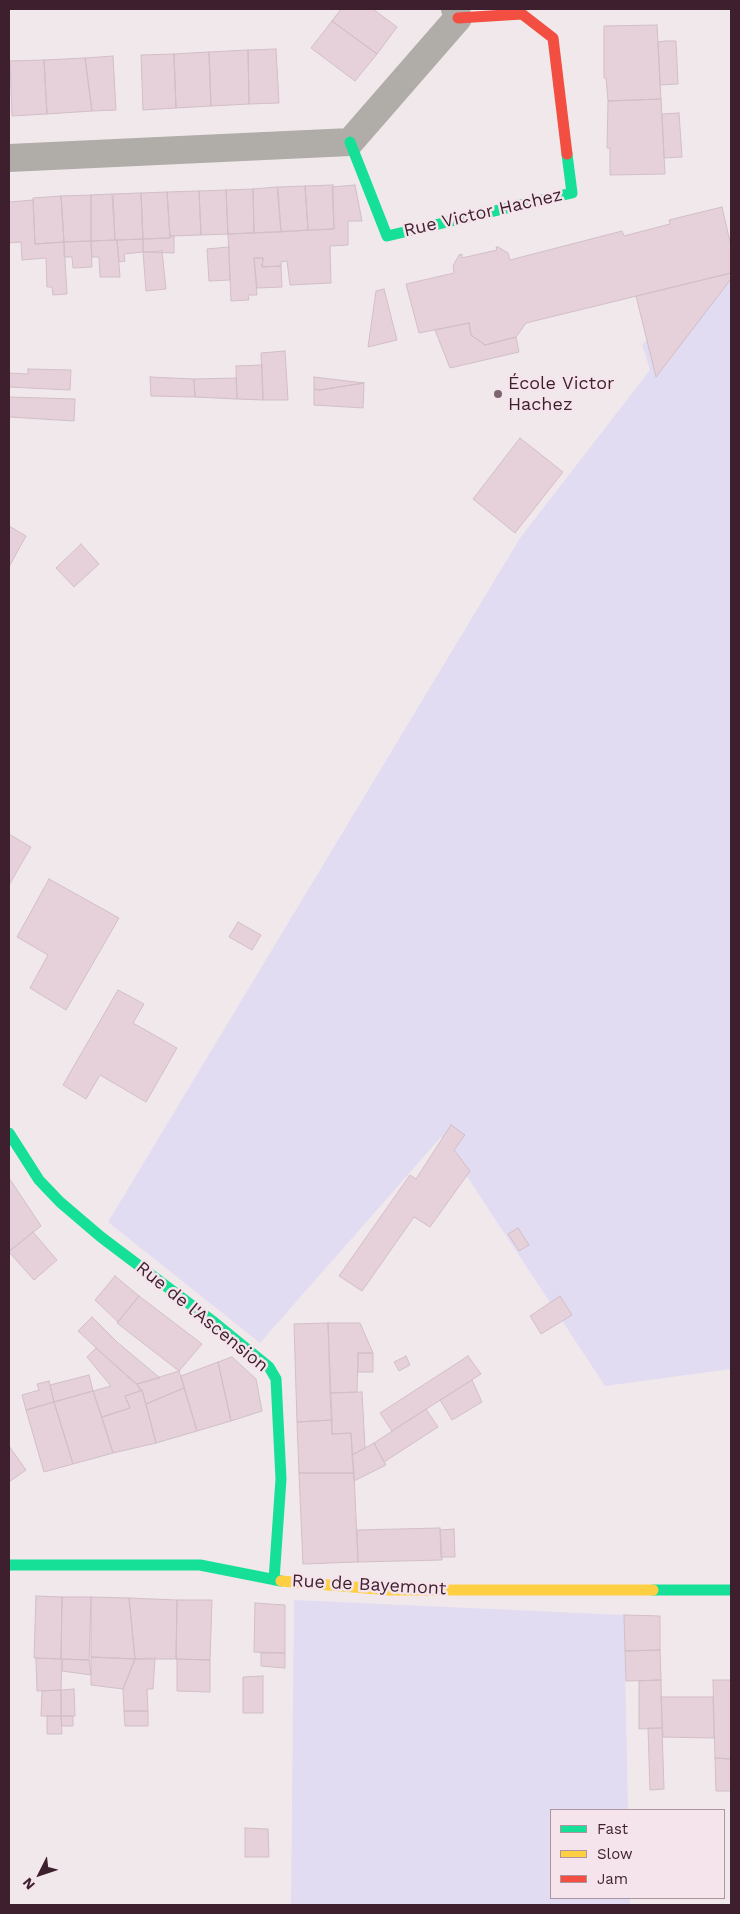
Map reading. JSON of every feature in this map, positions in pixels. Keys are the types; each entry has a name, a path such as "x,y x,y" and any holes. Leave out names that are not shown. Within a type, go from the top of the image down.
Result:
{"street":[{"name":"Rue Victor Hachez","path":"457,14 522,14 553,38 572,192 387,236 350,142 457,14"},
{"path":"9,158 350,142"},
{"name":"Rue de l'Ascension","path":"9,1133 39,1180 60,1202 101,1237 269,1367 276,1379 281,1479 274,1580"},
{"name":"Rue de Bayemont","path":"9,1565 200,1565 274,1580 389,1590 731,1590"}],"shaded area":[{"path":"731,277 731,1369 605,1386 441,1137 260,1343 108,1222 520,538 650,370 642,344"},
{"path":"294,1600 624,1615 628,1809 550,1809 550,1899 630,1899 630,1905 291,1905"}],"building":[{"path":"341,9 373,9 397,27 377,54 332,21"},
{"path":"332,21 377,54 355,81 311,48"},
{"path":"657,25 661,99 608,101 606,78 604,78 604,26"},
{"path":"676,41 678,84 660,85 658,42"},
{"path":"276,49 279,103 249,104 248,50"},
{"path":"248,50 249,104 211,106 209,52"},
{"path":"209,52 211,106 176,108 174,54"},
{"path":"174,54 176,108 143,110 141,55"},
{"path":"113,56 116,110 92,111 85,58"},
{"path":"85,58 92,111 47,114 44,60"},
{"path":"44,60 47,114 12,116 10,61"},
{"path":"661,99 665,174 610,175 610,148 607,148 608,101"},
{"path":"679,113 682,157 664,158 662,114"},
{"path":"333,185 334,229 308,230 305,186"},
{"path":"355,185 362,221 348,221 348,245 330,246 331,283 290,285 287,261 281,262 281,266 262,267 263,258 254,258 257,295 248,295 249,300 231,301 228,234 334,229 332,187"},
{"path":"305,186 308,230 281,232 278,187"},
{"path":"277,187 281,232 254,233 253,189"},
{"path":"253,189 254,233 228,234 226,190"},
{"path":"226,190 228,234 201,235 199,191"},
{"path":"199,191 201,235 170,236 167,192"},
{"path":"167,192 170,238 143,239 141,193"},
{"path":"141,193 143,239 115,240 113,194"},
{"path":"112,194 115,240 91,241 91,195"},
{"path":"91,195 91,241 64,242 61,196"},
{"path":"61,196 64,242 35,244 33,198"},
{"path":"33,200 35,244 64,242 67,294 53,295 52,287 47,287 46,258 22,260 21,242 9,243 9,202"},
{"path":"722,207 731,246 731,273 526,323 516,337 485,345 471,335 469,323 419,333 406,284 454,273 453,266 459,255 462,254 462,258 497,250 496,247 498,247 508,253 510,260 622,231 624,236 670,224 669,220"},
{"path":"170,236 174,236 174,253 143,252 143,239 170,238"},
{"path":"143,239 143,252 124,254 125,261 119,262 117,240"},
{"path":"117,240 120,277 100,277 99,257 92,257 91,241"},
{"path":"91,241 92,267 73,268 72,257 64,257 64,242"},
{"path":"229,247 230,280 209,281 207,249"},
{"path":"162,251 166,289 146,291 143,252"},
{"path":"254,258 263,258 262,267 281,266 282,287 257,288"},
{"path":"731,273 731,279 656,377 636,296"},
{"path":"384,289 397,340 368,347 376,291"},
{"path":"469,323 471,335 485,345 516,337 519,352 450,368 435,330"},
{"path":"285,351 288,400 263,400 261,353"},
{"path":"262,365 263,400 237,399 236,366"},
{"path":"28,369 71,370 70,390 9,387 9,373 28,374"},
{"path":"150,377 194,379 195,397 151,396"},
{"path":"314,377 364,383 320,390 314,389"},
{"path":"236,378 237,399 195,397 194,379"},
{"path":"364,383 363,408 314,405 314,389 320,390"},
{"path":"9,397 75,399 74,421 9,417"},
{"path":"520,438 563,472 515,533 473,499"},
{"path":"9,526 26,536 9,567"},
{"path":"81,544 99,564 74,587 56,568"},
{"path":"9,834 31,847 9,885"},
{"path":"49,879 119,918 66,1010 30,988 48,955 17,937"},
{"path":"238,922 261,935 252,950 229,937"},
{"path":"118,990 144,1004 133,1023 177,1048 146,1102 100,1075 86,1099 63,1085"},
{"path":"451,1125 465,1135 454,1150 470,1171 430,1227 414,1217 362,1291 339,1276 410,1175 416,1179"},
{"path":"9,1178 41,1226 9,1251"},
{"path":"518,1228 529,1245 519,1251 508,1234"},
{"path":"33,1232 57,1260 34,1280 9,1252"},
{"path":"115,1276 139,1296 118,1322 95,1300"},
{"path":"139,1296 202,1344 179,1371 117,1323"},
{"path":"560,1296 572,1315 541,1334 530,1316"},
{"path":"92,1317 117,1342 160,1378 137,1384 131,1380 78,1331"},
{"path":"328,1323 332,1420 297,1422 294,1324"},
{"path":"328,1323 360,1323 373,1353 358,1353 357,1392 330,1393"},
{"path":"96,1348 137,1384 141,1391 125,1396 130,1408 102,1417 93,1391 111,1386 87,1357"},
{"path":"358,1353 373,1353 373,1372 358,1372"},
{"path":"406,1356 410,1365 399,1371 394,1362"},
{"path":"468,1356 481,1374 392,1431 380,1413"},
{"path":"232,1357 256,1379 262,1411 231,1421 218,1362"},
{"path":"218,1362 231,1421 197,1431 181,1376"},
{"path":"179,1371 184,1388 146,1404 142,1390 137,1384"},
{"path":"89,1375 93,1391 54,1402 50,1385"},
{"path":"472,1380 482,1402 452,1420 440,1400"},
{"path":"49,1381 54,1402 26,1410 22,1395 39,1390 37,1384"},
{"path":"184,1388 197,1431 156,1443 146,1404"},
{"path":"142,1390 156,1443 113,1453 102,1417 130,1408 125,1396"},
{"path":"93,1391 113,1453 73,1464 54,1402"},
{"path":"362,1392 365,1448 352,1455 351,1433 332,1434 330,1393"},
{"path":"54,1402 73,1464 44,1472 26,1410"},
{"path":"426,1409 438,1427 384,1462 374,1443"},
{"path":"332,1420 332,1434 351,1433 354,1473 299,1473 297,1422"},
{"path":"374,1443 386,1465 354,1481 352,1455"},
{"path":"9,1446 26,1470 9,1482"},
{"path":"299,1473 354,1473 358,1562 303,1564"},
{"path":"440,1528 442,1560 358,1562 357,1530"},
{"path":"454,1529 455,1557 441,1557 440,1530"},
{"path":"36,1596 62,1597 61,1659 34,1658"},
{"path":"62,1597 91,1597 89,1660 61,1659"},
{"path":"91,1597 129,1598 135,1659 91,1657"},
{"path":"129,1598 177,1600 176,1659 135,1659"},
{"path":"177,1600 212,1600 210,1660 176,1659"},
{"path":"255,1603 285,1605 285,1653 254,1652"},
{"path":"624,1615 660,1616 660,1650 625,1651"},
{"path":"660,1650 661,1680 626,1681 625,1651"},
{"path":"261,1653 285,1653 285,1668 261,1666"},
{"path":"91,1657 135,1659 123,1689 91,1685"},
{"path":"36,1658 62,1659 61,1690 37,1691"},
{"path":"155,1658 153,1689 147,1689 148,1711 124,1711 123,1689 135,1659"},
{"path":"62,1659 89,1660 91,1675 62,1671"},
{"path":"177,1659 210,1660 210,1692 177,1691"},
{"path":"263,1676 263,1713 243,1713 243,1677"},
{"path":"661,1680 662,1728 639,1729 639,1681"},
{"path":"713,1680 731,1680 731,1759 715,1758"},
{"path":"74,1689 75,1716 61,1716 61,1690"},
{"path":"61,1690 61,1716 41,1716 42,1691"},
{"path":"661,1697 713,1697 714,1738 663,1737"},
{"path":"124,1711 148,1711 148,1726 125,1726"},
{"path":"47,1716 61,1716 62,1734 47,1734"},
{"path":"61,1716 73,1716 73,1726 62,1726"},
{"path":"648,1728 662,1728 664,1789 650,1790"},
{"path":"715,1758 731,1759 731,1791 716,1791"},
{"path":"245,1828 268,1829 269,1857 245,1857"}],"traffic: fast":[{"path":"350,142 387,236 572,193 567,154"},
{"path":"9,1133 39,1180 60,1202 101,1237 215,1323 269,1367 276,1379 281,1479 274,1580"},
{"path":"9,1565 200,1565 281,1581"},
{"path":"653,1590 731,1590"}],"traffic: slow":[{"path":"281,1581 389,1590 653,1590"}],"traffic: jam":[{"path":"458,18 522,14 553,38 567,154"}],"place":[{"name":"École Victor Hachez","path":"498,394"}]}
